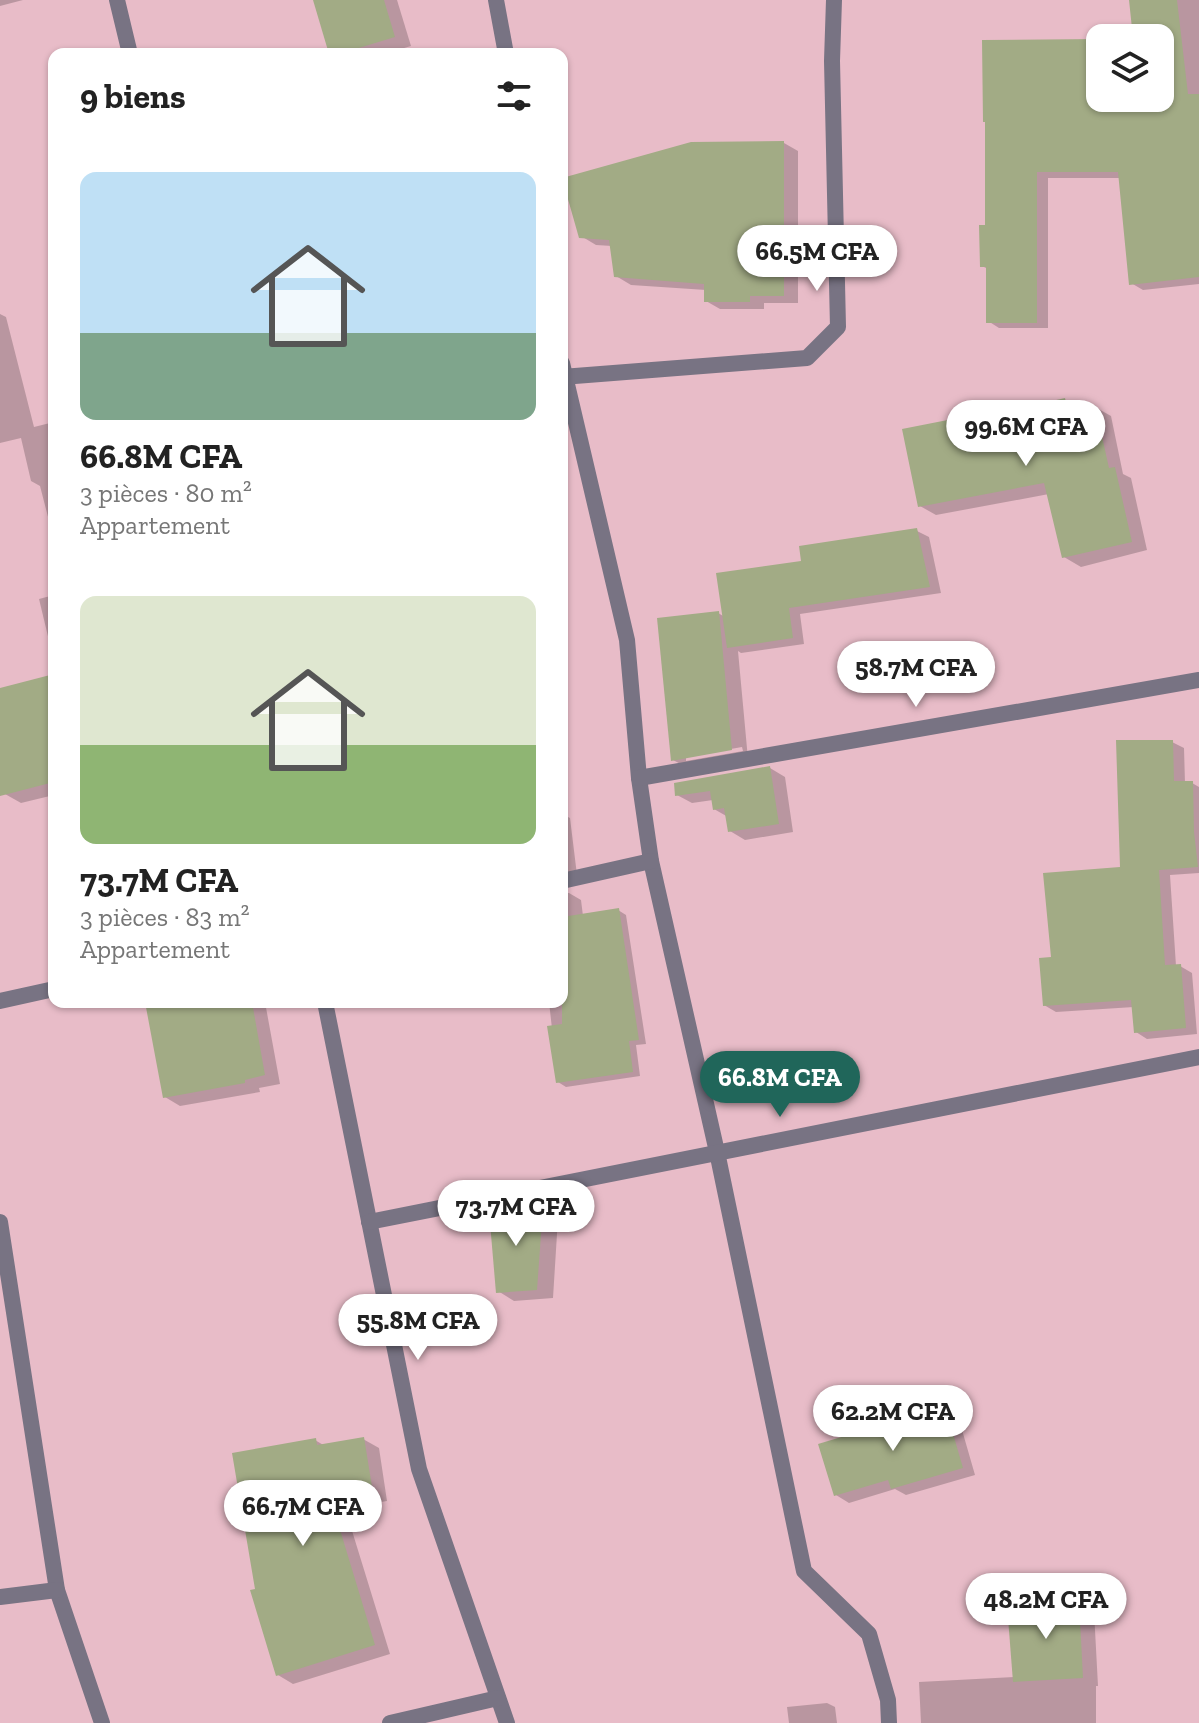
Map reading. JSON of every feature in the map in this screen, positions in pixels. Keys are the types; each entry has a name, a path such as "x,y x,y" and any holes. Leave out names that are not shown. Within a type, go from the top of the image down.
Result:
{"street":[{"path":"117,0 129,48"},
{"path":"496,0 505,48"},
{"path":"568,372 807,358 838,327 832,61 834,0"},
{"path":"568,393 627,640 639,778 651,861 717,1152 804,1571 869,1634 888,1700 889,1723"},
{"path":"639,778 1199,680"},
{"path":"568,880 651,861"},
{"path":"0,1001 48,990"},
{"path":"326,1008 419,1469 507,1723"},
{"path":"369,1222 1199,1057"},
{"path":"0,1222 57,1590 102,1723"},
{"path":"0,1329 17,1326"},
{"path":"0,1597 57,1590"},
{"path":"390,1723 498,1698"}],"building":[{"path":"313,0 384,0 395,37 359,48 327,48"},
{"path":"1129,0 1177,0 1188,94 1199,94 1199,277 1129,285 1118,172 1037,172 1037,323 986,323 986,267 980,267 979,225 985,225 982,40 1086,39 1086,112 1174,112 1174,24 1132,24"},
{"path":"784,141 784,296 750,296 750,302 704,302 704,284 614,277 609,240 579,238 568,199 568,176 691,142"},
{"path":"1065,398 1068,411 1095,405 1109,468 1115,467 1132,542 1062,558 1044,483 918,507 902,429 968,416 969,420"},
{"path":"917,528 930,587 789,608 793,638 727,648 716,573 801,561 799,546"},
{"path":"719,611 732,750 671,761 657,618"},
{"path":"48,676 48,784 0,796 0,688"},
{"path":"1116,740 1173,740 1174,781 1193,781 1198,867 1159,870 1165,965 1181,964 1186,1028 1134,1033 1131,1000 1043,1006 1039,958 1051,957 1043,873 1120,867"},
{"path":"770,766 779,824 728,832 724,808 713,810 710,791 675,796 674,783"},
{"path":"619,908 639,1040 629,1041 633,1072 556,1083 547,1026 562,1024 562,1008 568,1008 568,916"},
{"path":"146,1008 253,1008 265,1075 245,1080 245,1083 163,1098"},
{"path":"543,1207 537,1290 496,1293 489,1211"},
{"path":"945,1406 963,1468 891,1489 888,1480 834,1496 818,1444"},
{"path":"364,1437 373,1493 331,1500 375,1645 276,1676 250,1590 255,1589 232,1453 316,1438 317,1445"},
{"path":"1079,1600 1083,1678 1013,1682 1007,1605"}]}
